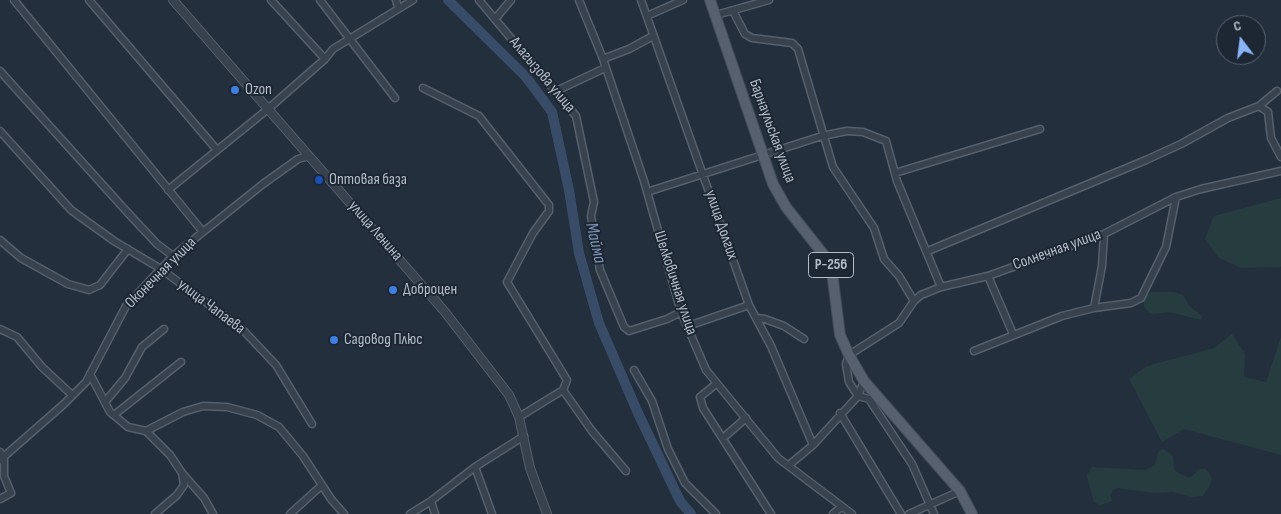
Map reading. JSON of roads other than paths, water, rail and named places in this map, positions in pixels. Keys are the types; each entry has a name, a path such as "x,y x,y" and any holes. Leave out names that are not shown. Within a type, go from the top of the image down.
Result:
{"main road":[{"name":"Барнаульская улица","path":"710,0 761,154 773,184 786,207 831,264 840,335 849,355 864,381 960,491 972,514"}],"street":[{"path":"14,0 203,232"},
{"path":"89,0 217,150"},
{"name":"улица Ленина","path":"173,0 445,312 509,395 519,417 530,468 547,514"},
{"path":"271,0 325,59"},
{"path":"320,0 395,98"},
{"path":"396,0 398,7"},
{"path":"168,190 268,109 325,59 333,49 398,7 413,0"},
{"name":"Алагызова улица","path":"478,0 540,71 554,92 576,116 594,202 591,216 600,270 624,327 629,331 667,319 681,312"},
{"path":"495,19 511,0"},
{"name":"Шелковичная улица","path":"579,0 603,59 647,192 681,312 706,370 778,458 852,514"},
{"name":"улица Долгих","path":"641,0 749,305 757,318 813,445"},
{"path":"647,16 684,0"},
{"path":"716,15 769,0"},
{"path":"733,11 745,34 752,38 792,43 798,49 822,136 833,167 874,228 884,259 899,276 914,301"},
{"path":"603,59 629,49 653,36"},
{"path":"554,92 605,68"},
{"path":"0,70 128,213 157,244 173,256"},
{"path":"423,88 479,116 549,205 549,211 532,233 507,282 567,380 563,390 519,417"},
{"path":"928,251 1181,144 1228,118 1260,106 1276,91"},
{"path":"1260,106 1268,112 1272,138 1281,157"},
{"path":"895,173 1040,129"},
{"name":"улица Чапаева","path":"0,131 71,210 161,269 242,329 276,365 312,424"},
{"path":"647,192 822,136 847,131 863,132 886,141 895,173 941,287"},
{"name":"Оконечная улица","path":"1,456 86,382 126,306 173,256 263,184 298,159 310,156"},
{"name":"Солнечная улица","path":"849,355 899,323 914,301 941,287 988,276 1104,234 1176,197 1201,189 1281,171"},
{"path":"974,351 1062,316 1094,308 1131,303 1141,298 1166,247 1176,197"},
{"path":"1094,308 1102,266 1104,234"},
{"path":"0,240 21,258 68,284 89,290 100,285 128,249"},
{"path":"988,276 998,295 1013,334"},
{"path":"688,326 749,305"},
{"path":"757,318 784,326 804,339"},
{"path":"0,329 17,336 42,367 72,395"},
{"path":"105,402 125,378 142,346 164,329"},
{"path":"849,355 846,364 849,382 858,396 869,399 912,464 934,514"},
{"path":"114,415 181,362"},
{"path":"634,370 652,401 668,449 685,484 716,514"},
{"path":"90,374 114,415 128,427 146,431 170,455 182,473 204,498 213,514"},
{"path":"789,465 813,445 840,413 858,396 864,381"},
{"path":"716,384 700,397 700,401 771,514"},
{"path":"563,390 592,432 626,471"},
{"path":"146,431 182,412 203,406 227,407 257,415 279,427 303,456 344,514"},
{"path":"840,413 901,514"},
{"path":"723,438 746,418"},
{"path":"410,514 475,467 524,436"},
{"path":"0,499 11,493 4,476 1,456"},
{"path":"475,467 492,514"},
{"path":"155,514 184,485 182,473"},
{"path":"290,514 322,485"},
{"path":"910,514 960,491"},
{"path":"431,500 435,514"},
{"path":"833,514 841,507"}],"waterway":[{"name":"Майма","path":"448,0 526,77 552,112 569,190 579,253 599,323 638,413 680,501 691,514"}],"place":[{"name":"Ozon","path":"235,90"},
{"name":"Оптовая база","path":"319,180"},
{"name":"Доброцен","path":"393,290"},
{"name":"Садовод Плюс","path":"334,340"}]}
